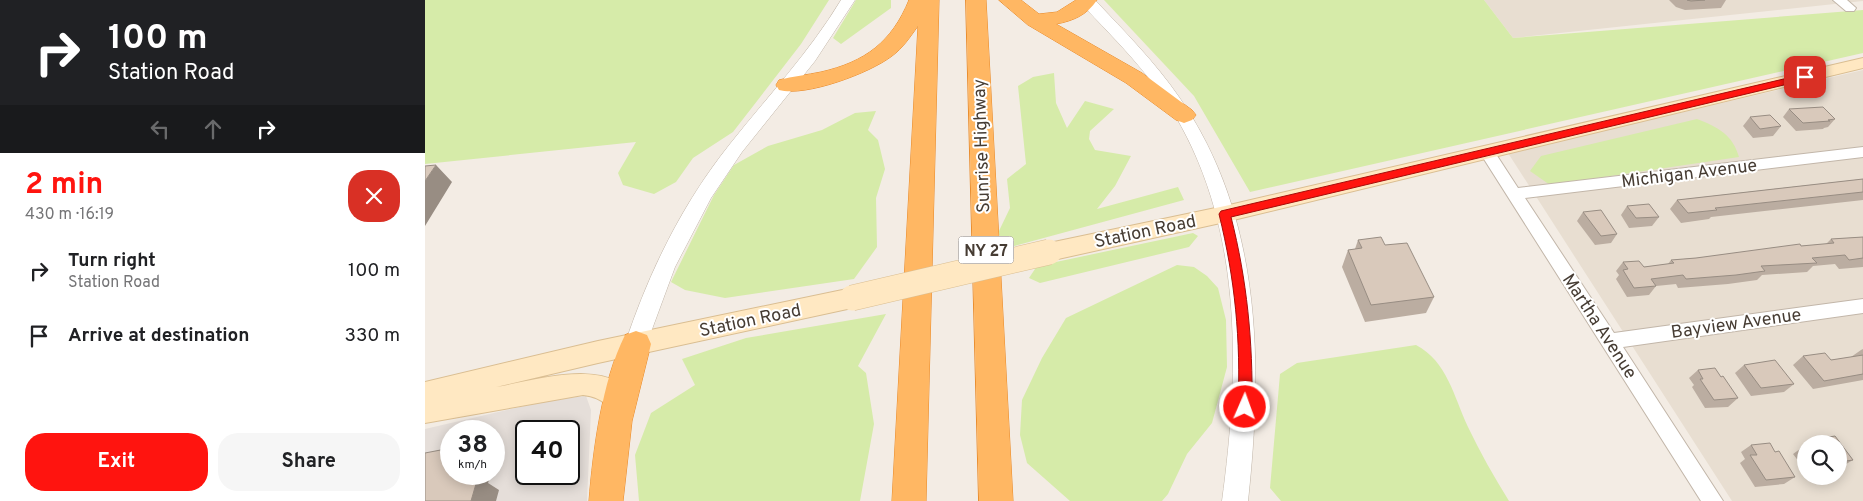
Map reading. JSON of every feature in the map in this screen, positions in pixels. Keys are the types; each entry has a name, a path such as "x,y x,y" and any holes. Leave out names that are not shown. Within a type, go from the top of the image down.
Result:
{"highway":[{"path":"787,85 811,82 843,74 879,56 899,39 906,30 919,0"},
{"path":"909,501 929,0"},
{"name":"Sunrise Highway","path":"975,0 996,501"},
{"path":"1009,0 1035,21 1134,78 1184,115"},
{"path":"1035,21 1066,16 1080,8 1087,0"},
{"path":"606,501 611,450 621,400 636,344"}],"main road":[{"name":"Station Road","path":"425,393 636,344 852,298 1049,252 1225,214 1863,63"},
{"path":"425,411 583,384 602,386 621,400"}],"street":[{"path":"636,344 661,276 693,213 718,171 828,32 849,0"},
{"path":"1087,0 1159,80 1184,115 1202,151 1225,214 1239,275 1246,364 1243,434 1235,501"},
{"path":"1839,0 1850,8"},
{"name":"Martha Avenue","path":"1487,152 1713,501"},
{"name":"Michigan Avenue","path":"1514,194 1863,152"},
{"name":"Bayview Avenue","path":"1609,341 1863,306"}],"shaded area":[{"path":"1484,0 1863,0 1863,1 1513,38"},
{"path":"1863,70 1863,501 1732,501 1508,153"},
{"path":"586,396 591,410 587,501 425,501 425,429 440,426 440,485 505,485 505,420 464,420 550,400"}],"green space":[{"path":"425,0 829,0 801,44 733,132 693,158 676,182 654,194 623,185 618,173 636,142 425,164"},
{"path":"856,0 891,0 891,8 841,44 833,38"},
{"path":"1104,0 1484,0 1513,38 1863,10 1863,53 1250,192 1194,96"},
{"path":"1054,73 1056,103 1067,128 1085,101 1114,109 1090,131 1089,139 1095,150 1131,156 1115,186 1097,209 1178,187 1184,200 1007,248 998,233 1010,208 1007,179 1026,164 1018,86 1033,77"},
{"path":"876,111 868,130 878,140 885,169 876,198 877,247 854,279 725,298 685,290 671,282 714,195 734,165 768,146 822,130 855,113"},
{"path":"1697,119 1712,125 1729,137 1739,157 1550,185 1530,171 1541,156"},
{"path":"1193,233 1198,236 1189,247 1040,283 1029,278 1037,266"},
{"path":"1177,265 1194,267 1207,276 1218,288 1226,320 1227,367 1212,423 1187,454 1168,494 1162,501 1070,501 1027,463 1020,435 1022,400 1042,358 1066,318"},
{"path":"886,314 858,366 866,373 874,424 860,501 639,501 635,455 651,413 695,385 682,359 746,338"},
{"path":"1416,345 1427,352 1442,370 1487,464 1509,501 1281,501 1270,488 1280,374 1297,363"}],"building":[{"path":"1823,107 1835,119 1803,123 1789,109"},
{"path":"1770,115 1781,126 1760,129 1750,117"},
{"path":"436,165 425,181 425,166"},
{"path":"1863,179 1863,192 1715,208 1717,210 1688,213 1677,200"},
{"path":"1649,204 1659,217 1636,218 1627,206"},
{"path":"1601,210 1617,234 1601,236 1583,212"},
{"path":"1381,237 1385,245 1407,243 1434,297 1371,305 1348,250 1362,248 1358,240"},
{"path":"1863,237 1863,258 1849,260 1845,255 1812,258 1817,263 1761,266 1765,271 1736,275 1686,279 1683,275 1651,279 1656,286 1634,288 1623,270 1628,269 1623,262 1639,261 1644,267 1674,263 1671,260 1800,244 1801,246 1834,243 1831,239"},
{"path":"1825,353 1831,360 1863,355 1863,374 1824,381 1803,356"},
{"path":"1775,360 1794,384 1761,388 1744,365"},
{"path":"1715,368 1738,398 1714,400 1700,379 1703,379 1698,370"},
{"path":"1770,443 1775,452 1779,451 1795,477 1766,480 1750,455 1757,455 1751,445"},
{"path":"440,450 440,485 476,485 471,501 425,501 425,453"},
{"path":"1847,452 1853,460 1847,461"}],"route":[{"path":"1245,407 1246,364 1243,307 1239,275 1225,214 1805,77"}]}
